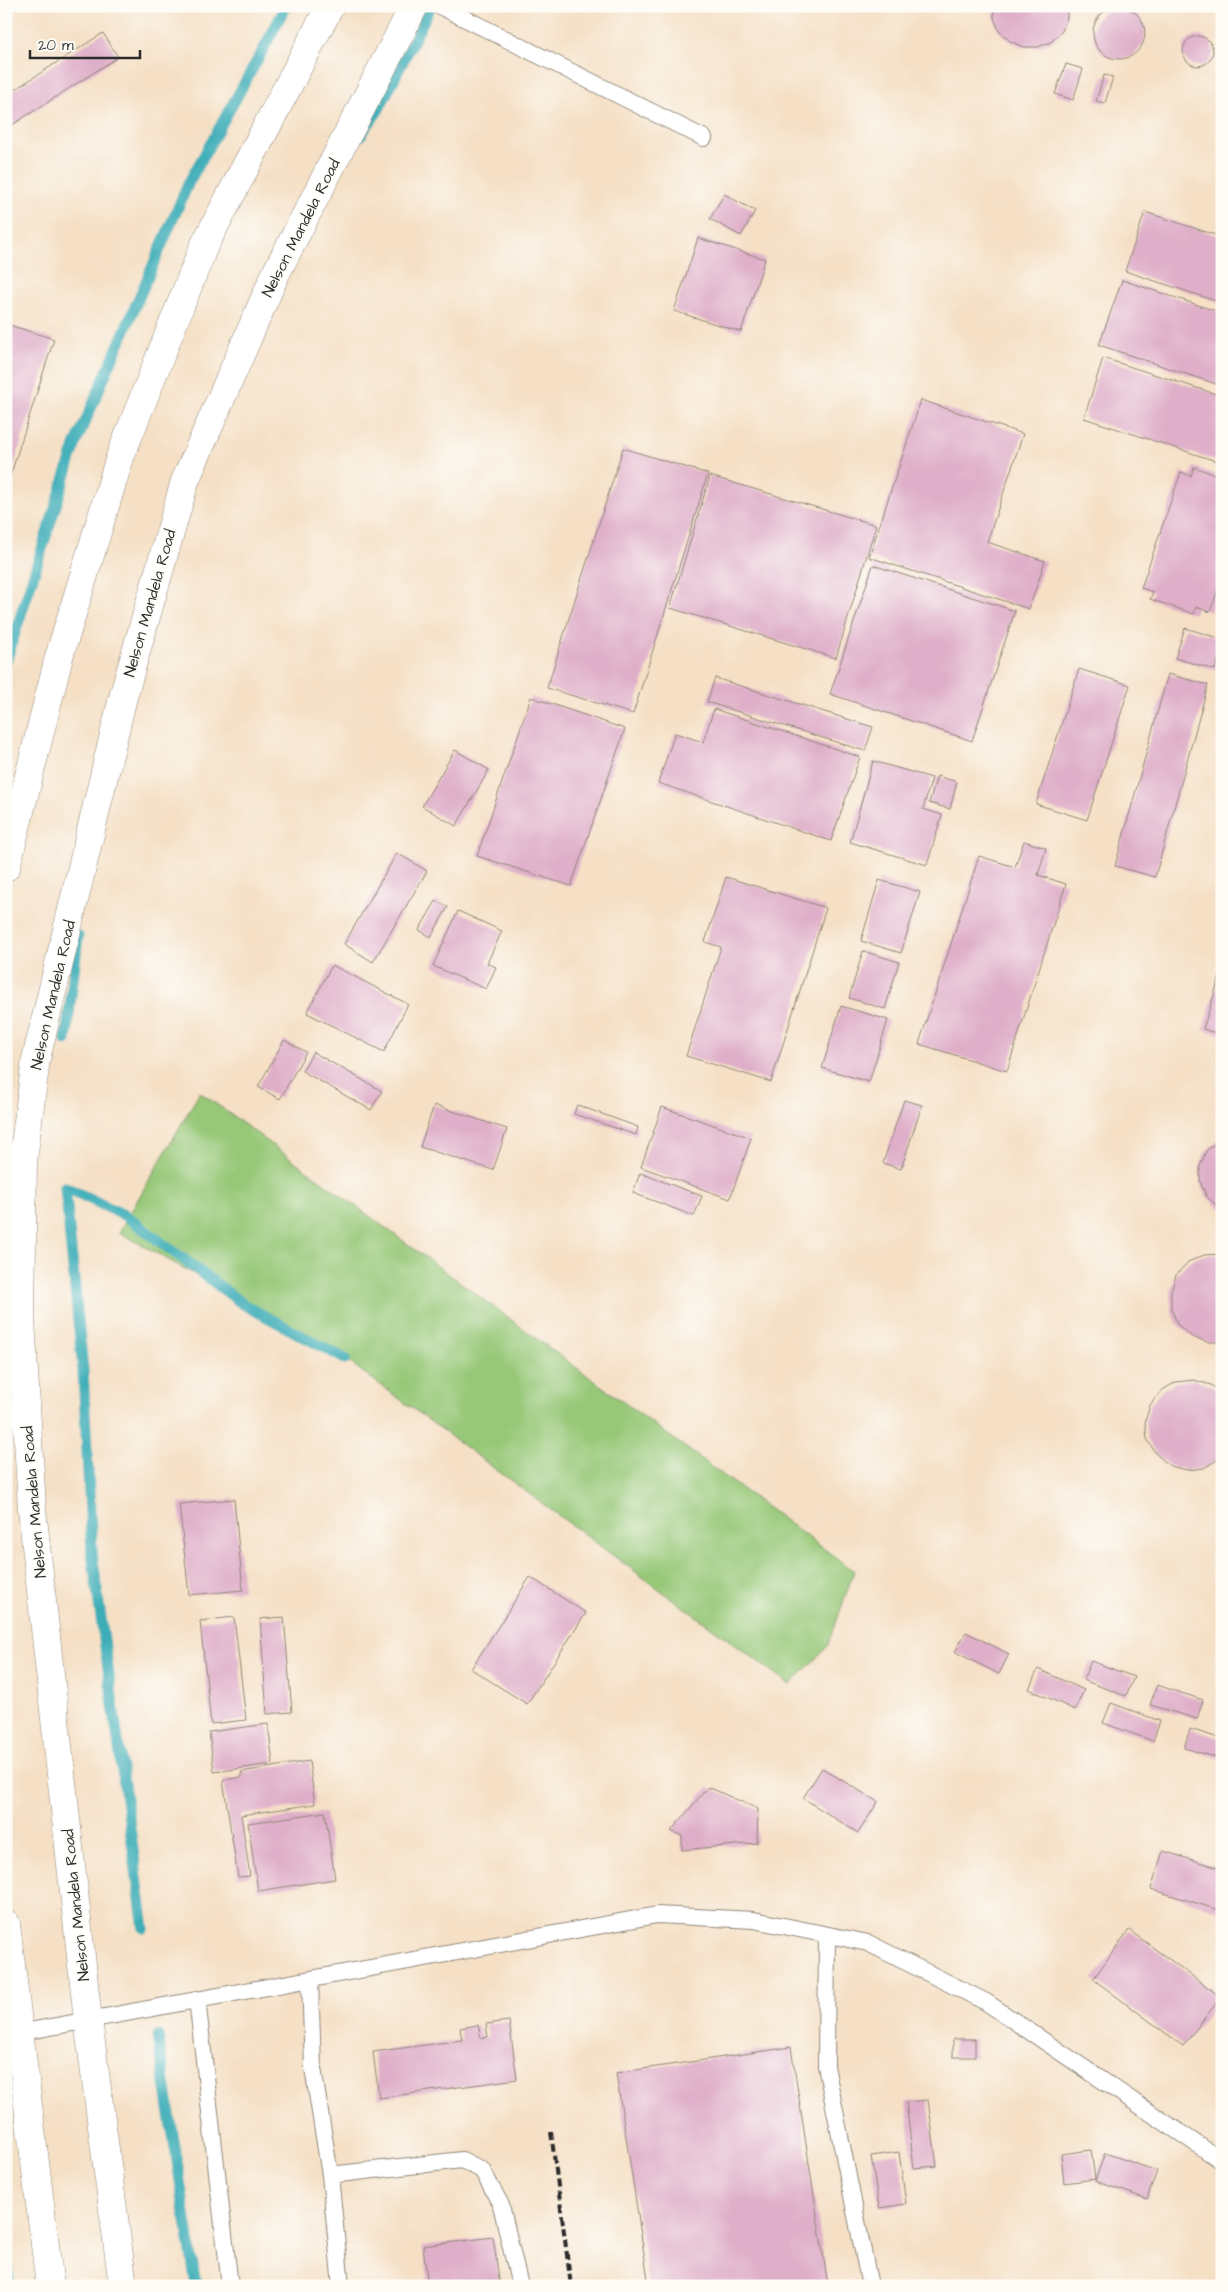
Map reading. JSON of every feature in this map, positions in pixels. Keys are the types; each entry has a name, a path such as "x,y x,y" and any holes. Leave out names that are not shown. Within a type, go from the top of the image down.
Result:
{"main road":[{"path":"6,867 59,657 120,457 204,246 330,6"},
{"name":"Nelson Mandela Road","path":"123,2286 88,2020 32,1509 22,1328 24,1160 36,1059 123,698 185,481 276,273 414,6"},
{"path":"6,1924 50,2286"}],"lane":[{"path":"440,6 704,138"},
{"path":"18,2033 657,1915 754,1920 868,1944 986,2002 1222,2162"},
{"path":"827,1935 826,2066 870,2286"},
{"path":"310,1979 313,2068 330,2175 341,2286"},
{"path":"198,1999 230,2286"},
{"path":"330,2175 462,2160 482,2170 501,2205 520,2286"}],"green space":[{"path":"200,1092 854,1571 828,1646 790,1685 345,1359 119,1232"}],"building":[{"path":"994,6 1067,6 1067,17 1062,31 1051,42 1038,47 1023,47 1010,41 999,31 994,18"},
{"path":"1114,7 1124,7 1133,11 1141,19 1145,33 1141,47 1133,55 1124,59 1114,59 1105,55 1097,47 1093,38 1093,28 1097,19 1105,11"},
{"path":"103,33 118,57 6,129 6,95"},
{"path":"1198,36 1209,40 1213,51 1209,62 1198,66 1187,62 1183,51 1187,40"},
{"path":"1066,64 1083,69 1073,100 1055,94"},
{"path":"1104,75 1113,77 1105,103 1096,101"},
{"path":"724,194 755,211 741,236 710,219"},
{"path":"1145,212 1222,237 1222,303 1125,271"},
{"path":"698,238 765,259 741,332 674,311"},
{"path":"1122,280 1222,313 1222,386 1099,345"},
{"path":"6,324 54,339 7,486 6,486"},
{"path":"1103,358 1222,396 1222,463 1084,418"},
{"path":"921,400 1023,434 987,542 1045,561 1029,609 869,557"},
{"path":"623,448 708,474 633,714 547,688"},
{"path":"1194,467 1222,477 1222,578 1210,612 1196,607 1194,614 1150,599 1153,592 1141,588 1181,472 1191,476"},
{"path":"710,476 876,525 836,658 670,608"},
{"path":"873,565 1015,611 972,741 830,694"},
{"path":"1185,628 1222,639 1222,648 1215,670 1175,658"},
{"path":"1079,669 1130,685 1087,820 1036,804"},
{"path":"1168,674 1208,685 1155,877 1115,866"},
{"path":"715,678 873,727 865,751 707,702"},
{"path":"531,697 625,729 571,886 477,856"},
{"path":"714,709 860,757 831,841 658,783 675,733 703,742"},
{"path":"455,750 489,770 456,826 422,806"},
{"path":"873,761 932,778 923,809 942,815 927,865 850,842"},
{"path":"937,776 957,782 950,809 929,803"},
{"path":"1024,841 1046,848 1038,875 1066,884 1007,1071 919,1044 979,856 1015,867"},
{"path":"397,853 427,871 373,962 344,944"},
{"path":"726,877 826,908 771,1082 686,1056 721,947 705,942"},
{"path":"879,880 920,892 901,953 861,941"},
{"path":"436,901 448,907 431,937 419,930"},
{"path":"458,911 502,931 487,963 496,967 486,989 433,966"},
{"path":"863,951 899,962 885,1009 849,998"},
{"path":"332,965 408,1004 384,1052 307,1013"},
{"path":"1222,973 1222,1035 1203,1029"},
{"path":"841,1006 888,1020 869,1082 822,1068"},
{"path":"284,1040 306,1052 280,1099 258,1087"},
{"path":"313,1052 382,1091 371,1110 302,1071"},
{"path":"904,1100 922,1105 901,1169 883,1163"},
{"path":"434,1105 507,1129 493,1170 420,1147"},
{"path":"577,1105 638,1127 636,1135 574,1114"},
{"path":"662,1107 751,1138 730,1199 641,1167"},
{"path":"1222,1137 1222,1210 1207,1197 1200,1182 1200,1166 1206,1151"},
{"path":"640,1173 702,1196 694,1216 633,1193"},
{"path":"1222,1254 1222,1342 1208,1342 1192,1337 1178,1325 1171,1309 1171,1291 1176,1275 1188,1262 1204,1255"},
{"path":"1194,1380 1211,1385 1222,1393 1222,1457 1204,1468 1187,1470 1170,1466 1156,1454 1147,1439 1145,1422 1150,1405 1161,1391 1176,1382"},
{"path":"234,1499 243,1590 189,1595 179,1504"},
{"path":"530,1577 586,1613 527,1704 471,1669"},
{"path":"234,1617 246,1720 211,1724 200,1621"},
{"path":"284,1617 292,1712 267,1714 260,1619"},
{"path":"966,1632 1009,1654 999,1674 955,1652"},
{"path":"1091,1661 1134,1677 1126,1696 1083,1680"},
{"path":"1038,1669 1084,1690 1075,1710 1029,1689"},
{"path":"1157,1685 1203,1700 1197,1719 1150,1705"},
{"path":"1111,1703 1160,1721 1153,1741 1103,1723"},
{"path":"268,1724 273,1764 214,1772 209,1732"},
{"path":"1190,1729 1222,1739 1222,1759 1184,1748"},
{"path":"309,1761 315,1804 241,1815 250,1876 238,1877 223,1780 242,1777 241,1772"},
{"path":"822,1768 878,1802 858,1833 803,1798"},
{"path":"708,1787 758,1809 757,1843 682,1850 682,1836 671,1831"},
{"path":"325,1812 335,1879 258,1891 248,1823"},
{"path":"1163,1851 1222,1869 1222,1911 1151,1889"},
{"path":"1129,1930 1221,1997 1183,2046 1093,1979"},
{"path":"509,2021 517,2079 379,2098 373,2052 462,2040 460,2028 478,2025 481,2038 488,2037 486,2024"},
{"path":"953,2039 975,2039 975,2057 953,2057"},
{"path":"791,2047 828,2286 649,2286 616,2073"},
{"path":"928,2100 937,2166 914,2168 906,2102"},
{"path":"1091,2150 1095,2179 1064,2183 1061,2154"},
{"path":"899,2152 906,2204 879,2208 871,2156"},
{"path":"1105,2153 1157,2171 1147,2199 1095,2181"},
{"path":"493,2237 500,2286 428,2286 423,2246"}],"waterway":[{"path":"6,661 76,443 189,182 286,6"},
{"path":"360,136 379,109 431,6"},
{"path":"66,1040 78,936"},
{"path":"65,1187 83,1370 92,1553 144,1928"},
{"path":"65,1187 126,1216 243,1304 345,1359"},
{"path":"158,2036 196,2286"},
{"path":"6,2259 10,2286"}],"railway":[{"path":"551,2132 571,2286"}]}
